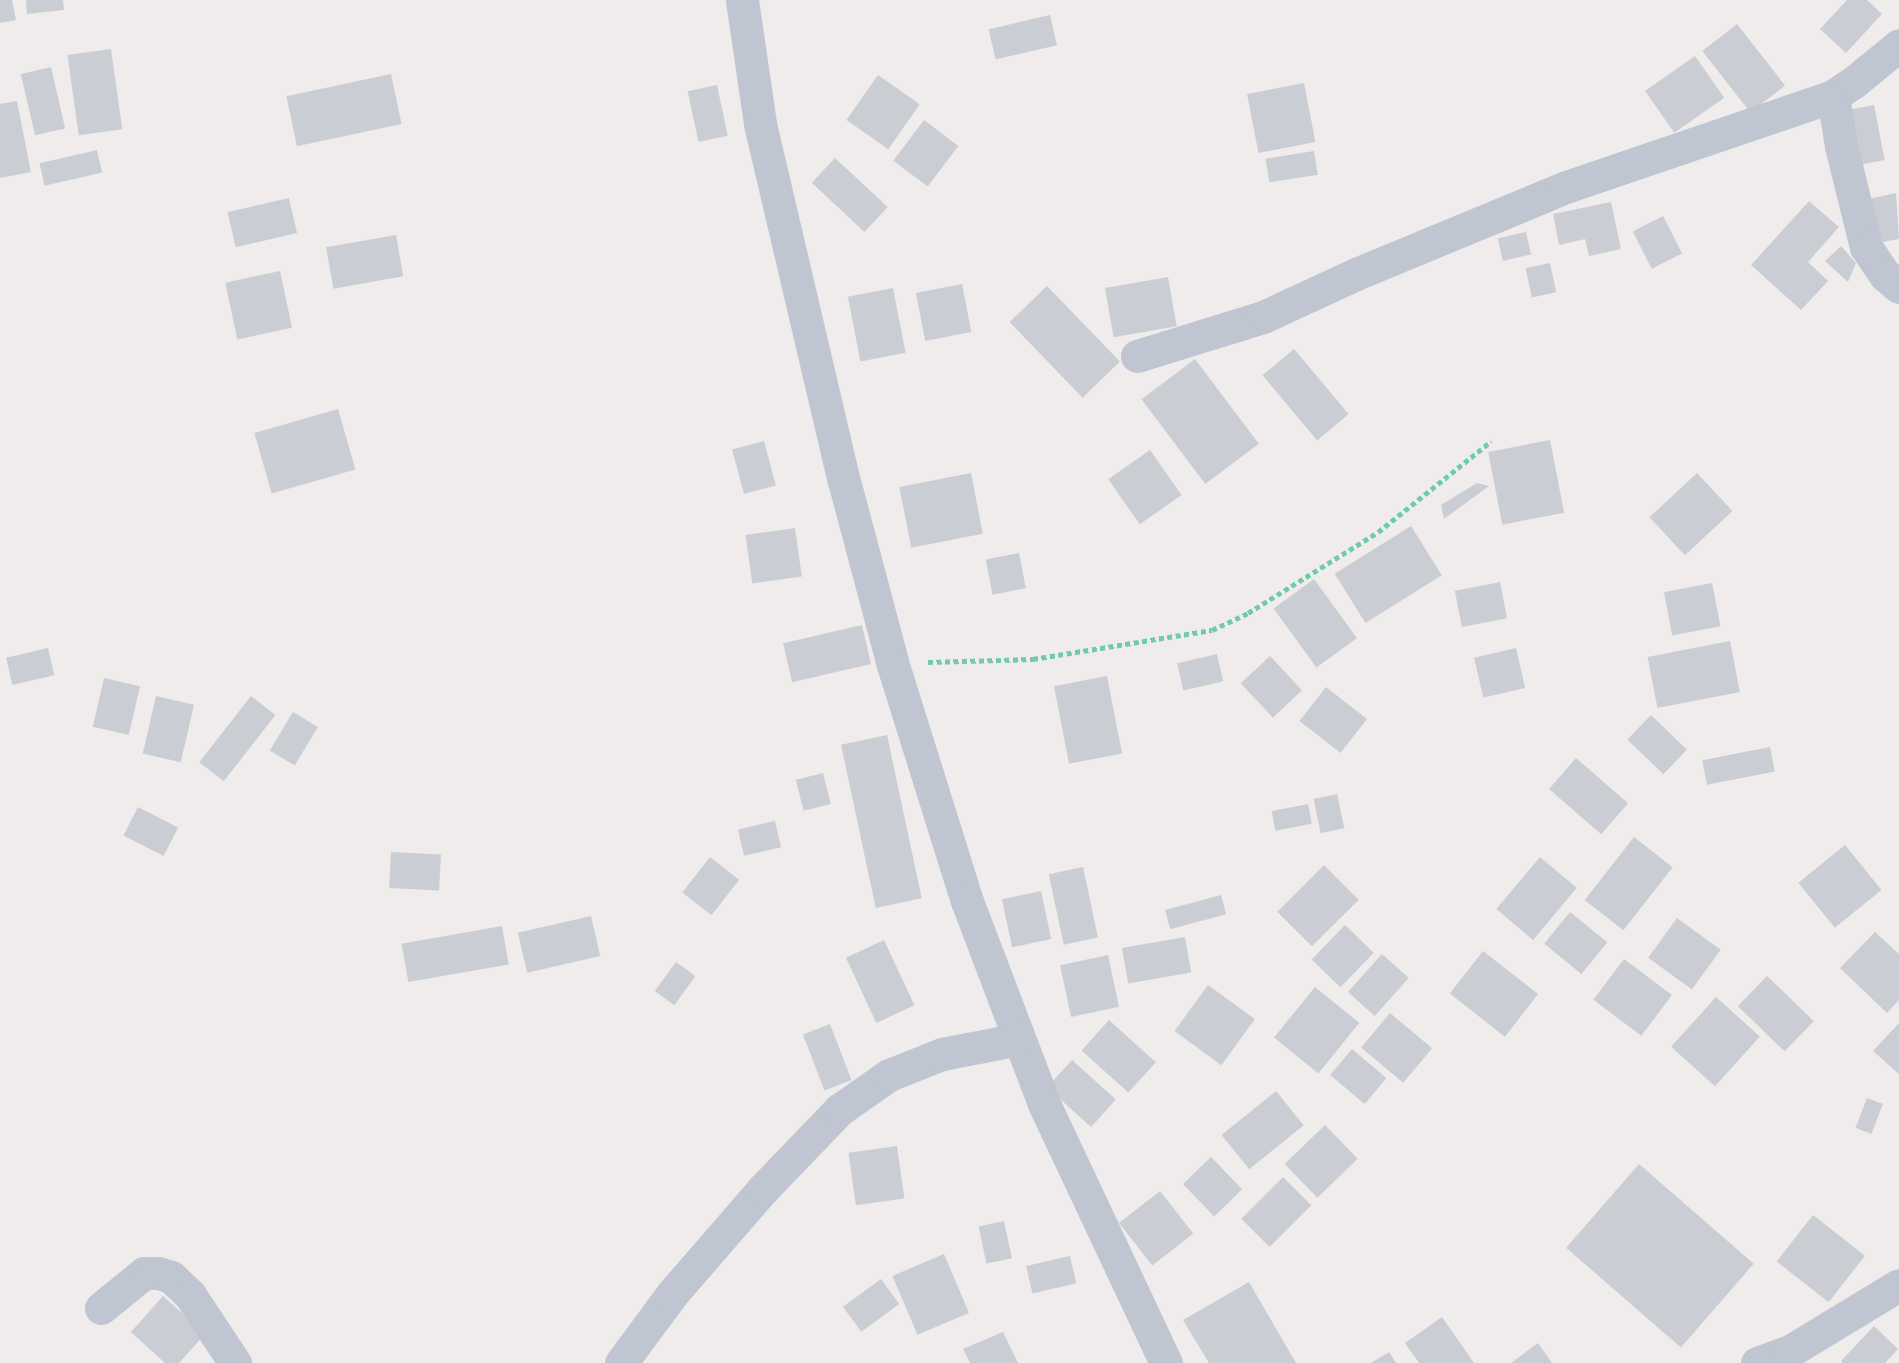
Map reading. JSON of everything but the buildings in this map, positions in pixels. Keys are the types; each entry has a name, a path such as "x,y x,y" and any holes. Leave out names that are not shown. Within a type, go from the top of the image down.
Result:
{"street":[{"path":"742,0 760,124 844,481 892,662 967,901 1045,1106 1166,1363"},
{"path":"1137,356 1263,317 1356,274 1566,187 1833,96 1899,45"},
{"path":"1833,96 1841,146 1866,247 1885,275 1899,287"},
{"path":"621,1363 672,1294 745,1210 839,1110 889,1075 942,1054 1019,1039"},
{"path":"101,1308 144,1273 171,1277 190,1295 235,1363"},
{"path":"1757,1363 1790,1351 1899,1285"}],"path":[{"path":"892,662 1033,659 1212,630 1248,613 1378,532 1491,442"}]}
